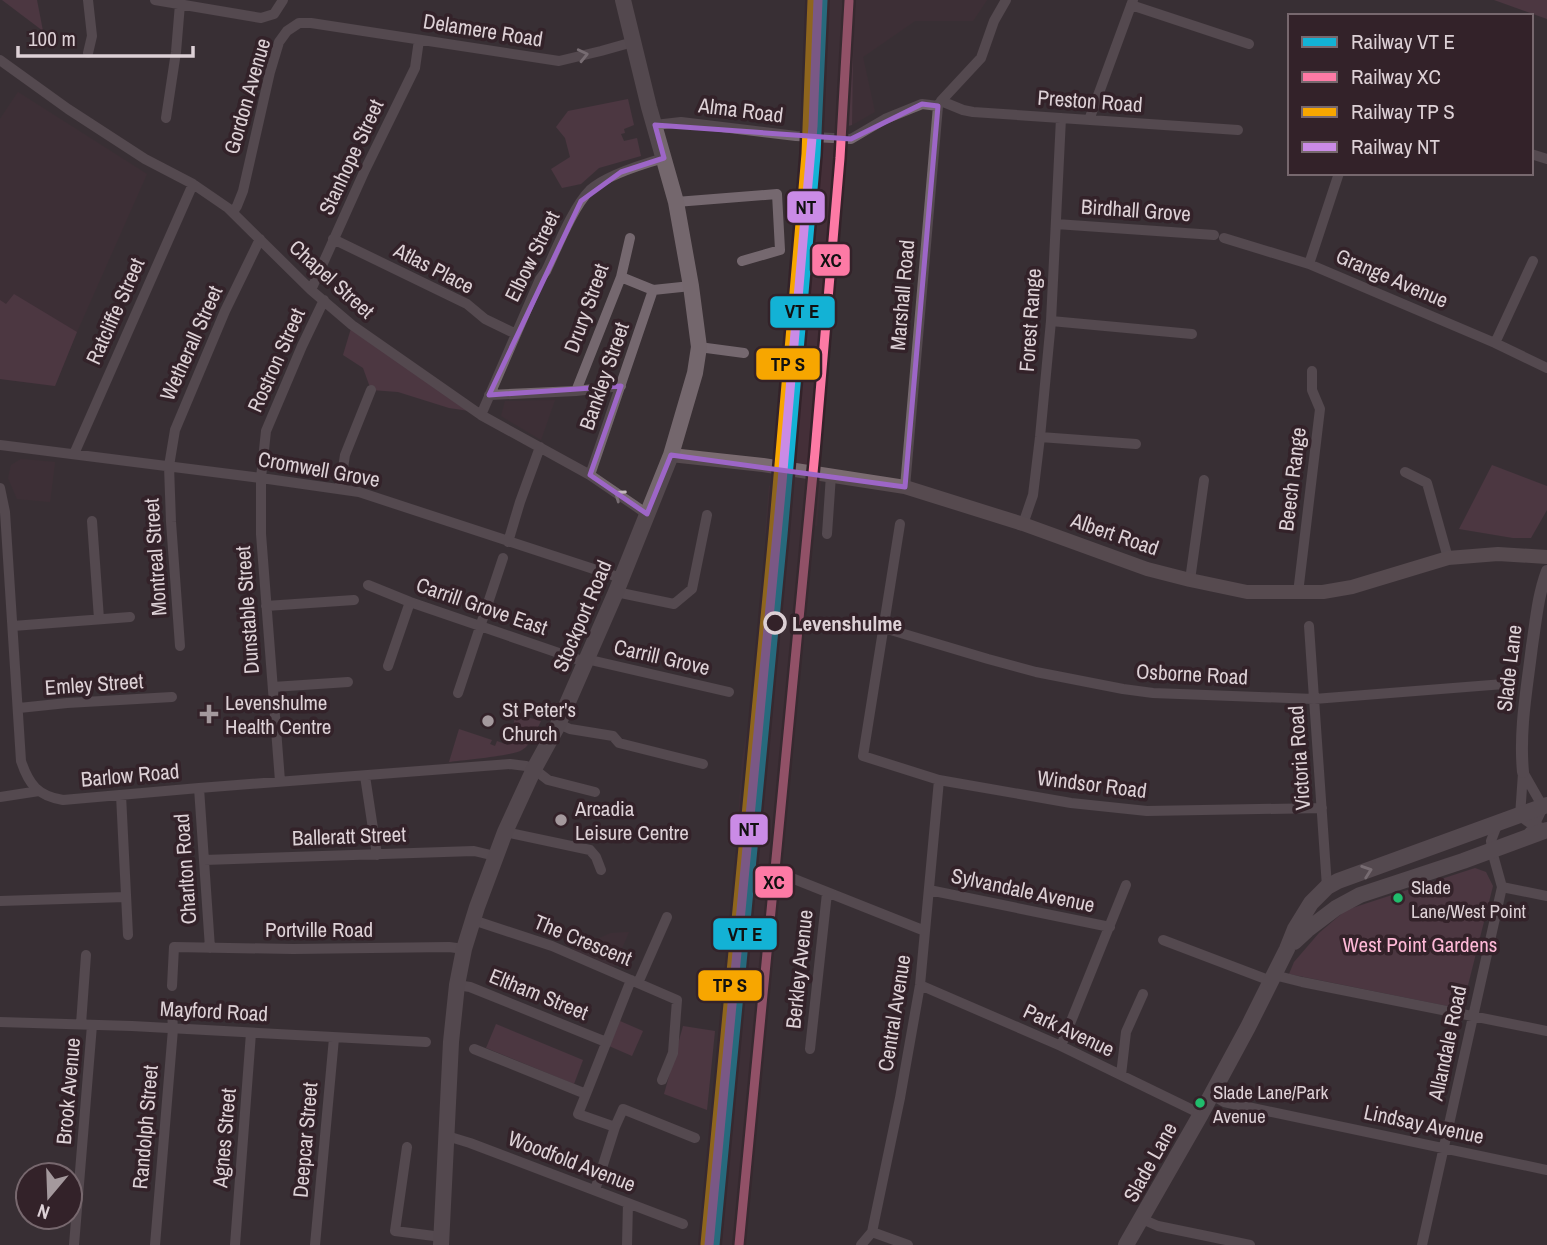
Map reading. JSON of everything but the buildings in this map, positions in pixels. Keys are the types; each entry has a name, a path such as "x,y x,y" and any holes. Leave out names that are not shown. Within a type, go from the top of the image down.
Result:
{"highway":[{"name":"Stockport Road","path":"441,1241 451,1042 464,949 505,831 559,724 671,455 695,373 699,348 676,202 624,0"}],"main road":[{"name":"Albert Road","path":"671,455 905,487 1023,524 1147,569 1247,592 1323,592 1352,587 1448,558 1498,554 1547,556"},
{"name":"Slade Lane","path":"1126,1245 1212,1095 1295,929 1311,903 1327,887 1338,881 1545,806"},
{"name":"Slade Lane","path":"1287,949 1336,908 1360,895 1492,850 1538,830"},
{"path":"1327,887 1339,898 1360,895"}],"street":[{"path":"88,0 92,36 88,53"},
{"path":"155,0 180,5 166,118"},
{"name":"Gordon Avenue","path":"180,5 261,18 274,14 283,0"},
{"path":"939,103 981,58 994,21 1006,0"},
{"path":"1089,120 1132,2 1249,44"},
{"name":"Delamere Road","path":"287,31 299,23 311,23 559,61 633,42"},
{"name":"Gordon Avenue","path":"233,212 243,191 274,56 287,31"},
{"name":"Stanhope Street","path":"311,290 415,68 419,40"},
{"name":"Chapel Street","path":"0,60 68,109 233,212 311,290 352,325 481,415 590,475 647,514"},
{"name":"Preston Road","path":"939,103 968,112 1238,130"},
{"name":"Alma Road","path":"655,125 681,122 796,136 851,139 885,119 922,104 939,103"},
{"name":"Marshall Road","path":"905,487 939,103"},
{"name":"Forest Range","path":"1023,524 1032,495 1040,437 1051,321 1062,118"},
{"name":"Elbow Street","path":"481,415 540,279 580,201 592,188 621,172 664,158"},
{"name":"Grange Avenue","path":"1338,175 1309,264 1547,368"},
{"name":"Ratcliffe Street","path":"74,454 192,184"},
{"path":"676,202 777,194 780,250 742,261"},
{"name":"Birdhall Grove","path":"1056,224 1219,236 1309,264"},
{"name":"Drury Street","path":"576,391 621,277 630,238"},
{"name":"Wetherall Street","path":"169,466 175,430 225,311 260,239"},
{"name":"Atlas Place","path":"333,239 467,304 485,319 516,334"},
{"path":"1495,343 1533,261"},
{"path":"621,277 653,290 691,286"},
{"name":"Bankley Street","path":"590,475 653,290"},
{"name":"Rostron Street","path":"261,478 267,431 324,300"},
{"path":"1051,321 1192,334"},
{"path":"699,348 744,353"},
{"name":"Beech Range","path":"1298,593 1320,409 1312,390 1312,371"},
{"path":"489,395 621,386"},
{"path":"340,488 345,455 371,390"},
{"path":"1040,437 1136,444"},
{"name":"Cromwell Grove","path":"0,445 340,488 372,496 508,542 674,604 692,589 708,515"},
{"path":"508,542 540,447"},
{"name":"Montreal Street","path":"169,466 180,646"},
{"path":"1405,472 1427,483 1448,558"},
{"path":"827,534 831,475"},
{"name":"Dunstable Street","path":"261,478 261,534 280,781"},
{"path":"1190,580 1204,480"},
{"path":"0,488 5,512 22,761 29,779 39,791"},
{"path":"92,521 99,620"},
{"path":"884,628 900,523"},
{"path":"458,693 503,558"},
{"name":"Slade Lane","path":"1520,816 1523,772 1521,749 1527,682 1540,589 1547,571"},
{"name":"Carrill Grove East","path":"368,585 481,627 586,661"},
{"path":"266,606 354,600"},
{"path":"388,666 410,602"},
{"path":"13,626 130,617"},
{"name":"Victoria Road","path":"1309,626 1327,887"},
{"name":"Osborne Road","path":"884,628 1012,666 1153,693 1314,699 1504,684"},
{"name":"Windsor Road","path":"884,628 863,756 939,780 1071,803 1147,811 1322,808"},
{"name":"Carrill Grove","path":"586,661 729,692"},
{"path":"273,687 348,682"},
{"name":"Emley Street","path":"19,708 172,697"},
{"path":"559,724 570,729 613,736 619,743 703,764"},
{"name":"Barlow Road","path":"39,791 46,796 63,800 510,764 534,769 548,780 595,792"},
{"name":"Slade Lane","path":"1523,772 1545,806"},
{"path":"365,776 377,855"},
{"name":"Central Avenue","path":"861,1245 872,1232 920,985 939,780"},
{"name":"Charlton Road","path":"199,788 210,948"},
{"path":"0,797 39,791"},
{"path":"121,795 128,935"},
{"path":"1520,816 1538,830 1545,806"},
{"name":"Allandale Road","path":"1422,1245 1502,887 1491,841 1497,824"},
{"path":"505,831 590,850 601,870"},
{"path":"1468,835 1484,840 1492,850"},
{"name":"Balleratt Street","path":"204,860 474,851 495,856"},
{"path":"784,875 925,931"},
{"path":"1061,1046 1126,885"},
{"path":"1502,887 1547,896"},
{"name":"Sylvandale Avenue","path":"929,890 1110,927"},
{"name":"Berkley Avenue","path":"810,1049 827,893"},
{"path":"0,901 126,897"},
{"path":"615,1127 578,1114 606,1042 667,917"},
{"name":"The Crescent","path":"473,920 552,946 677,1000 673,1053 662,1080"},
{"path":"1163,940 1273,977 1547,1031"},
{"name":"Portville Road","path":"172,986 174,947 464,949"},
{"name":"Brook Avenue","path":"74,1245 87,1024 86,956"},
{"name":"Eltham Street","path":"457,985 470,987 606,1042"},
{"name":"Park Avenue","path":"920,985 1061,1046 1201,1114"},
{"path":"1121,1075 1126,1032 1143,994"},
{"name":"Randolph Street","path":"155,1245 173,1029 172,1012"},
{"name":"Mayford Road","path":"0,1022 426,1042"},
{"name":"Agnes Street","path":"235,1245 251,1033"},
{"name":"Deepcar Street","path":"315,1245 334,1038"},
{"path":"474,1049 586,1094"},
{"name":"Lindsay Avenue","path":"1212,1095 1224,1102 1547,1170"},
{"path":"594,1190 623,1109 695,1138"},
{"name":"Woodfold Avenue","path":"447,1136 683,1224"},
{"path":"407,1147 395,1231 441,1241"},
{"path":"627,1245 628,1203"},
{"path":"1142,1219 1157,1226 1250,1245"},
{"path":"872,1232 908,1245"}],"highlighted area":[{"path":"922,104 938,106 905,487 671,455 647,514 590,475 621,386 489,395 581,201 621,172 664,158 655,125 851,139"}],"shaded area":[{"path":"809,0 987,0 973,21 915,21 863,57 875,112 852,125 836,129 834,157 838,158 806,478 821,481 817,526 806,525 759,1018 755,1017 752,1044 757,1046 736,1245 703,1245 727,1010 742,759 753,695 769,534 765,533 769,486 777,482 806,154"},
{"path":"18,92 147,174 55,386 0,379 0,119"},
{"path":"555,400 541,440 501,416 505,401"},
{"path":"21,459 55,462 50,502 17,499 8,478 11,465"},
{"path":"629,932 614,967 575,951 574,946 611,933"}],"green space":[{"path":"2,0 37,0 43,31"},
{"path":"842,0 854,0 852,125 836,129"},
{"path":"1494,0 1547,0 1547,19"},
{"path":"628,99 634,125 624,129 625,133 621,134 624,141 637,138 641,156 599,168 581,184 562,188 551,169 570,157 565,138 556,127 568,111"},
{"path":"14,294 77,332 55,386 0,379 0,300 6,304"},
{"path":"352,325 476,412 449,408 398,392 371,390 363,368 343,355"},
{"path":"1492,465 1547,486 1547,510 1531,538 1513,538 1459,529"},
{"path":"516,714 541,721 531,741 522,750 449,762 459,729 492,740 490,744 495,746 497,741 508,745"},
{"name":"West Point Gardens","path":"1475,868 1486,872 1493,886 1462,1009 1289,974 1294,962 1319,933 1346,910"},
{"path":"620,1021 643,1031 632,1056 609,1046"},
{"path":"496,1024 583,1060 574,1084 486,1048"},
{"path":"683,1026 715,1031 707,1110 664,1094"}],"transit line":[{"path":"705,1244 773,534 806,154 812,0"},
{"path":"715,1245 783,535 816,155 823,0"}],"rail line":[{"name":"NT","path":"709,1245 782,482 813,126 818,0"},
{"name":"XC","path":"739,1245 815,452 840,158 849,1"}],"place":[{"name":"Levenshulme","path":"775,623"},
{"name":"Levenshulme Health Centre","path":"209,714"},
{"name":"St Peter's Church","path":"488,721"},
{"name":"Arcadia Leisure Centre","path":"561,820"},
{"name":"Slade Lane/West Point","path":"1398,898"},
{"name":"Slade Lane/Park Avenue","path":"1200,1103"}]}
